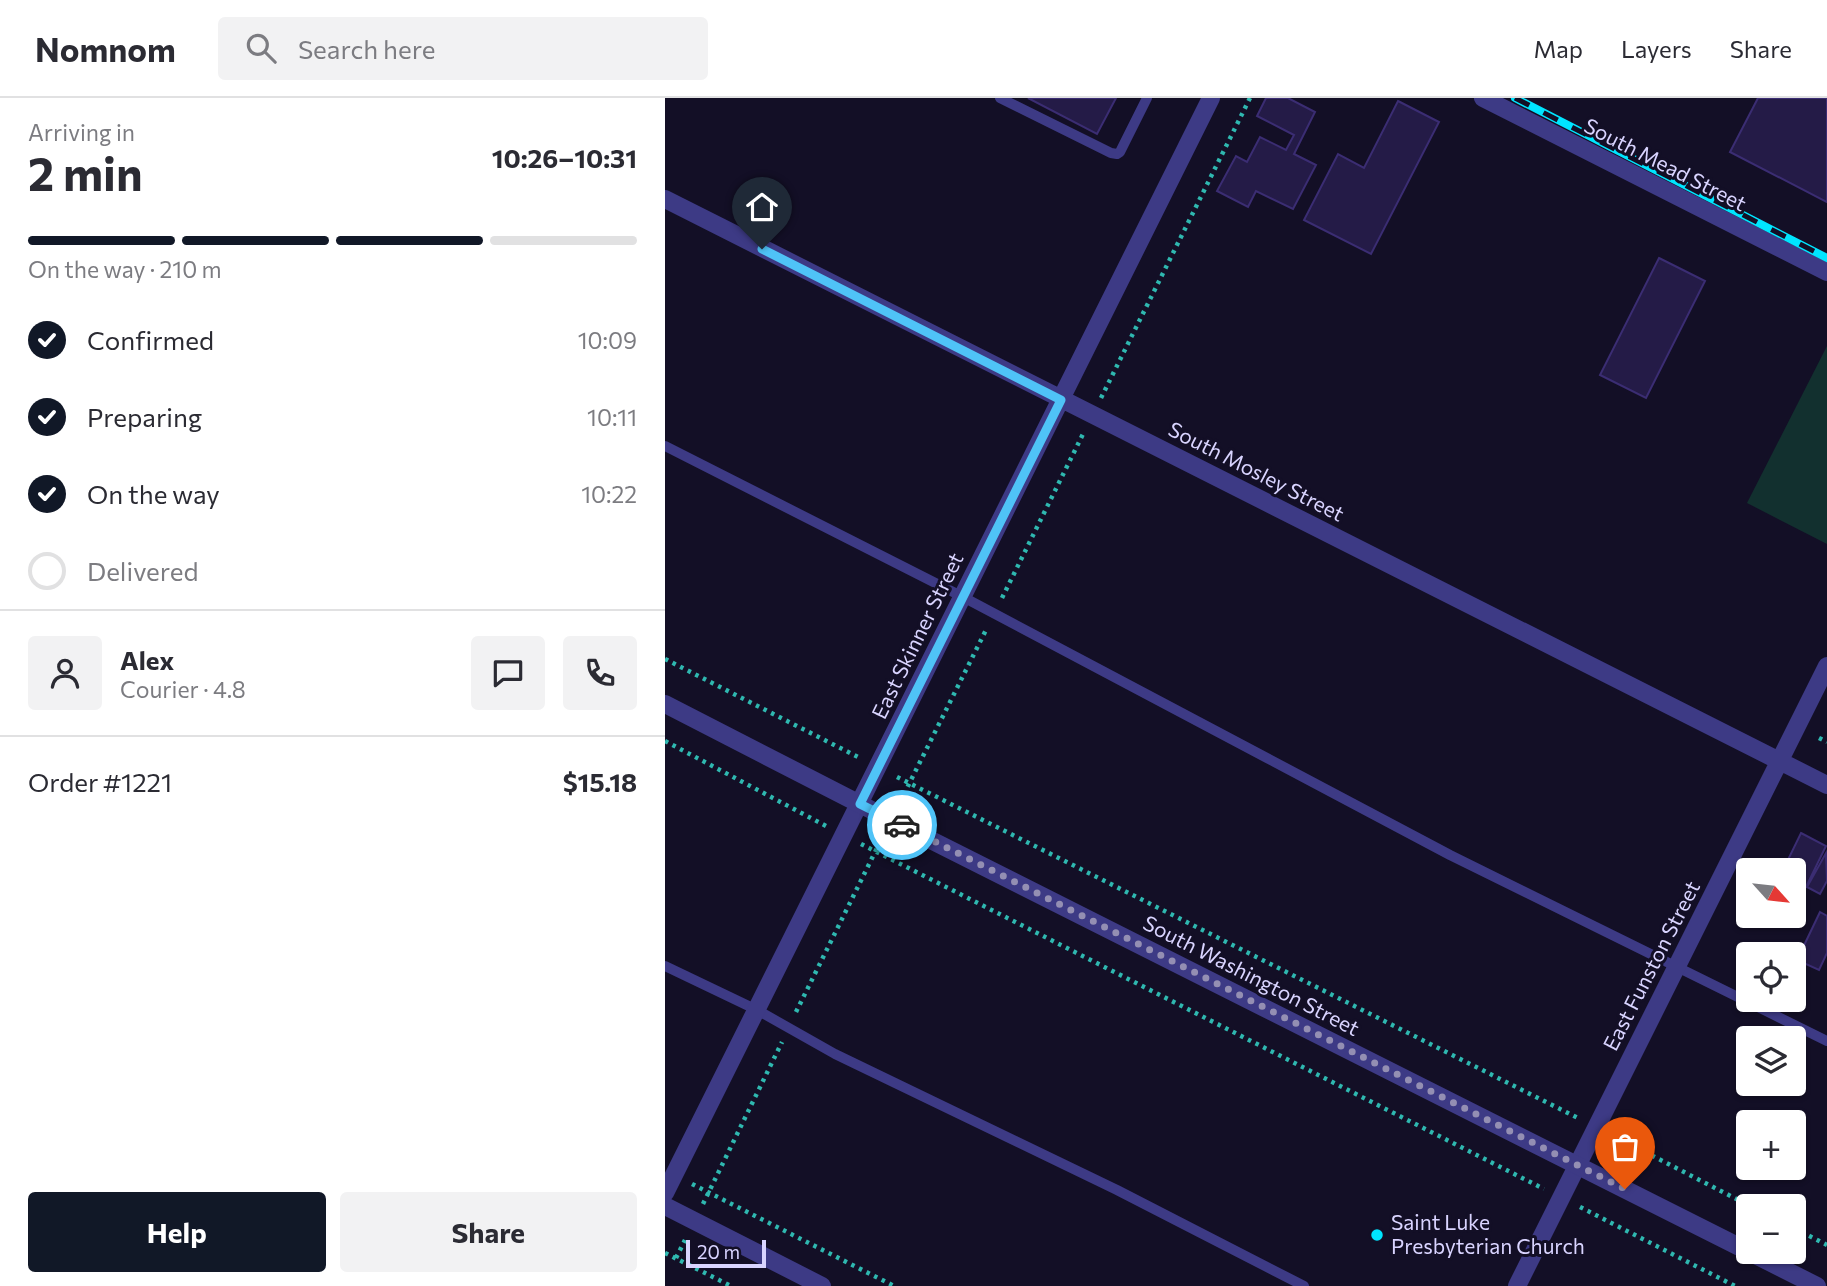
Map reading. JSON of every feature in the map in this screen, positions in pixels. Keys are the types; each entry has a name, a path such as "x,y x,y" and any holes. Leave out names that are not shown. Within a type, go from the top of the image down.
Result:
{"street":[{"name":"East Skinner Street","path":"665,1194 1211,98"},
{"name":"South Mead Street","path":"1483,98 1827,272"},
{"name":"South Mosley Street","path":"665,199 1827,785"},
{"name":"East Funston Street","path":"1517,1286 1827,666"},
{"name":"South Washington Street","path":"665,704 1817,1286"},
{"path":"665,1206 822,1286"}],"lane":[{"path":"1000,98 1117,154 1147,98"},
{"path":"665,446 994,613 1450,855 1827,1041"},
{"path":"665,966 757,1010 835,1054 1117,1191 1304,1286"}],"path":[{"path":"676,1258 875,851 1250,98"},
{"path":"665,659 1736,1199"},
{"path":"1819,738 1827,743"},
{"path":"665,741 875,851 1735,1286"},
{"path":"674,1175 894,1286"},
{"path":"1806,1234 1827,1245"},
{"path":"665,1253 731,1286"}],"green space":[{"path":"1827,346 1827,544 1747,503"}],"building":[{"path":"1028,98 1116,98 1097,134"},
{"path":"1266,98 1288,98 1315,112 1294,154 1316,165 1293,209 1256,191 1248,207 1217,191 1236,156 1247,162 1260,137 1286,150 1294,135 1257,116"},
{"path":"1758,98 1827,98 1827,202 1730,152"},
{"path":"1398,101 1439,122 1371,254 1304,220 1338,154 1364,168"},
{"path":"1659,258 1705,281 1646,398 1600,375"},
{"path":"1801,833 1826,846 1806,887 1806,858 1789,858"},
{"path":"1826,853 1827,881 1820,894 1807,887"},
{"path":"1820,912 1827,916 1827,953 1819,970 1806,964 1806,942"}],"railway":[{"path":"1515,98 1827,258"}],"way so far":[{"path":"902,825 1625,1189"}],"place":[{"name":"Saint Luke Presbyterian Church","path":"1377,1235"}],"route":[{"path":"762,249 1061,400 860,804 902,825"}]}
